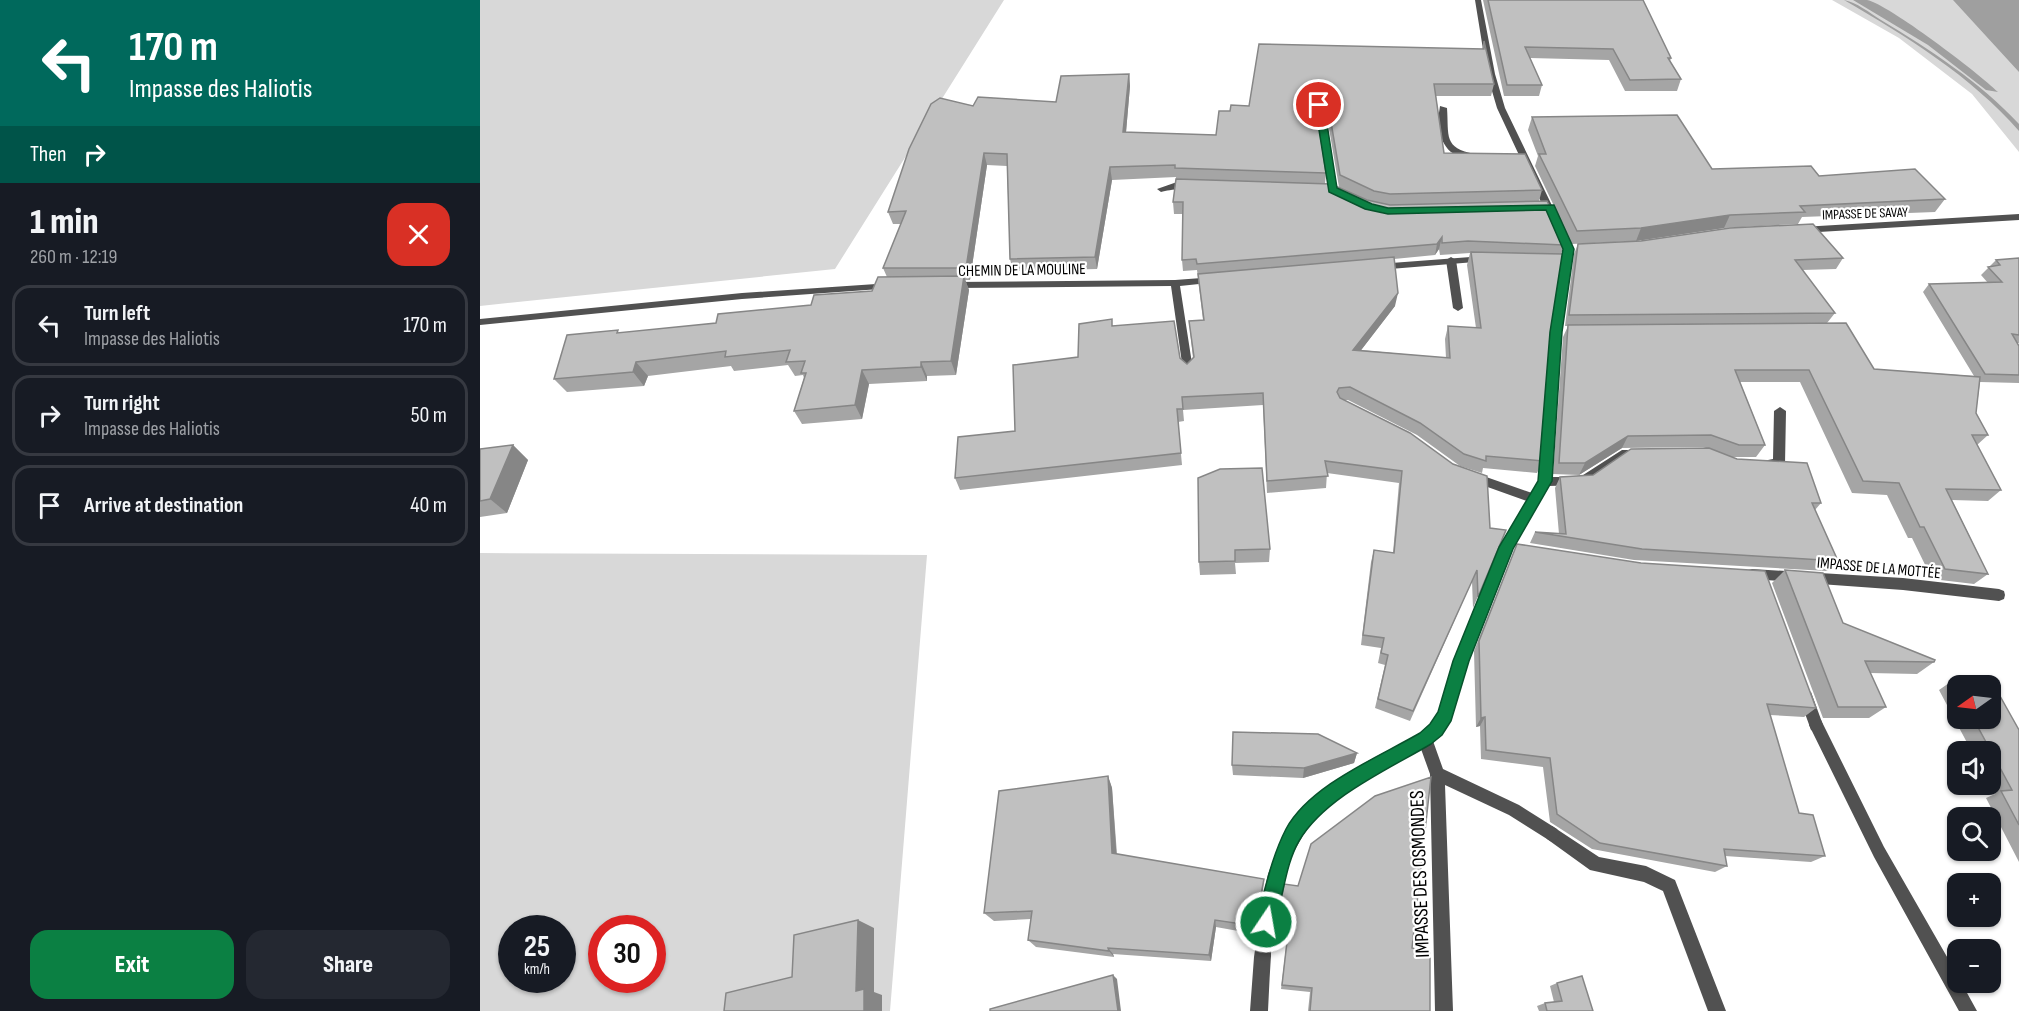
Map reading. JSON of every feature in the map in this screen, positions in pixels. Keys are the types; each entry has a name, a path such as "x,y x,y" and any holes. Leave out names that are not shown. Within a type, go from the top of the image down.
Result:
{"street":[{"path":"1259,1011 1266,922 1273,888 1293,835 1305,818 1332,793 1425,739 1436,730 1445,715 1461,661 1545,481 1562,332 1563,257 1550,207 1524,158 1502,108 1491,74 1478,0"},
{"path":"1319,105 1333,190"},
{"path":"1443,108 1446,143 1451,150 1461,155 1482,156"},
{"path":"1514,157 1524,158"},
{"path":"1161,189 1177,185 1199,186"},
{"path":"1322,190 1333,190 1345,194"},
{"path":"1539,208 1550,207"},
{"name":"IMPASSE DE SAVAY","path":"1794,230 1922,225 2019,217"},
{"path":"1563,257 1580,248"},
{"path":"1372,267 1451,260 1498,259"},
{"path":"1451,260 1458,308"},
{"name":"CHEMIN DE LA MOULINE","path":"942,285 1175,283 1221,279"},
{"path":"1175,283 1188,370"},
{"path":"480,322 742,296 907,286"},
{"path":"1759,464 1779,464 1780,411"},
{"path":"1545,481 1582,482 1622,454 1645,454"},
{"path":"1465,474 1536,499"},
{"name":"IMPASSE DE LA MOTTÉE","path":"1737,573 1762,580 1903,585 2000,595"},
{"path":"1800,682 1816,725 1879,852 1968,1011"},
{"name":"IMPASSE DES OSMONDES","path":"1425,739 1437,774 1444,1011"},
{"path":"1437,774 1514,810 1596,864 1646,874 1669,886 1717,1011"}],"shaded area":[{"path":"480,0 1004,0 835,269 480,306"},
{"path":"1832,0 2019,0 2019,152 1972,94 1899,38"},
{"path":"1844,0 1863,8 1953,67 2004,109 2019,124 2019,131 1980,92 1937,58"},
{"path":"1853,0 1867,0 1878,4 1913,26 1998,92 1986,90 1928,45"},
{"path":"1953,0 2019,0 2019,72"},
{"path":"480,553 927,555 890,1011 480,1011"}],"building":[{"path":"1488,0 1643,0 1671,58 1668,58 1681,79 1630,80 1613,49 1525,47 1542,85 1507,85"},
{"path":"1484,41 1494,84 1434,84 1444,153 1525,154 1542,190 1390,194 1374,191 1340,175 1326,93 1319,89 1314,93 1326,173 1175,168 1175,165 1110,167 1095,257 1010,259 1007,154 984,153 966,268 883,268 906,211 888,212 909,149 931,104 940,98 973,106 978,97 1056,102 1061,76 1129,74 1123,132 1216,135 1219,111 1230,111 1231,105 1249,106 1259,44 1484,49"},
{"path":"1677,115 1712,169 1811,166 1819,176 1915,169 1945,199 1800,206 1805,212 1730,215 1641,228 1577,231 1539,154 1546,154 1532,117"},
{"path":"1176,179 1331,184 1367,200 1390,205 1547,201 1565,238 1564,245 1468,241 1442,243 1442,237 1437,244 1197,264 1196,259 1182,260 1183,202 1173,202"},
{"path":"1813,224 1843,258 1795,260 1835,313 1569,315 1578,244 1641,241 1730,228"},
{"path":"1471,252 1563,254 1554,319 1543,461 1486,456 1486,461 1464,454 1420,423 1350,387 1339,388 1337,392 1340,398 1410,433 1453,464 1487,476 1490,528 1506,530 1478,597 1477,570 1413,711 1378,699 1388,655 1381,653 1384,638 1363,635 1374,550 1394,553 1402,471 1325,461 1328,476 1267,481 1263,393 1182,397 1183,409 1177,409 1181,453 955,478 958,437 1015,431 1013,365 1078,357 1079,324 1112,319 1112,326 1174,321 1180,358 1187,364 1194,357 1189,321 1204,320 1198,274 1394,257 1398,293 1353,350 1450,358 1448,326 1481,328"},
{"path":"2019,258 2019,335 2012,334 2019,346 2019,375 1985,374 1929,284 2002,282 1988,267 2000,265 1996,260"},
{"path":"964,276 951,361 921,362 921,367 862,370 855,405 794,411 806,373 801,373 805,361 786,362 790,350 725,357 726,351 636,362 633,372 554,379 567,335 618,330 617,333 716,323 718,314 811,305 814,295 872,291 878,277"},
{"path":"1846,323 1874,369 1980,377 1976,413 1988,435 1972,435 2001,490 1946,489 1988,574 1945,569 1924,527 1920,527 1899,483 1863,481 1809,370 1735,370 1765,445 1739,445 1711,435 1628,436 1585,463 1559,463 1568,325"},
{"path":"513,445 490,499 480,501 480,449"},
{"path":"1709,448 1737,459 1807,463 1821,503 1812,503 1838,561 1642,549 1535,532 1566,534 1560,477 1593,475 1631,449"},
{"path":"1262,468 1270,549 1235,550 1235,561 1199,562 1198,478 1220,469"},
{"path":"1517,544 1641,563 1765,571 1816,708 1767,704 1799,813 1813,815 1825,856 1724,849 1727,866 1600,843 1557,814 1550,758 1486,750 1485,717 1481,718 1479,641"},
{"path":"1785,570 1823,573 1843,623 1935,660 1934,662 1865,661 1886,707 1838,707"},
{"path":"2001,698 2019,730 2019,825 2001,791 2012,790 2001,770 2001,741 1985,741 1979,729 2001,729"},
{"path":"1233,732 1318,734 1357,753 1304,768 1232,765"},
{"path":"1108,776 1112,853 1264,879 1255,926 1215,920 1209,955 1108,948 1109,951 1028,940 1032,911 984,913 999,791"},
{"path":"1431,777 1412,948 1430,953 1430,1011 1310,1011 1312,988 1282,985 1288,933 1276,931 1284,884 1298,886 1311,844 1375,796"},
{"path":"858,920 856,991 864,989 864,1011 724,1011 726,993 792,977 794,935"},
{"path":"1113,975 1118,1011 990,1011 990,1009"},
{"path":"1582,976 1593,1011 1547,1011 1545,1003 1562,1001 1557,983"}],"route":[{"path":"1266,922 1273,888 1283,858 1293,835 1305,818 1332,793 1425,739 1436,730 1445,715 1461,661 1506,547 1545,481 1556,332 1568,249 1550,207 1388,211 1369,207 1333,190 1319,105"}]}
